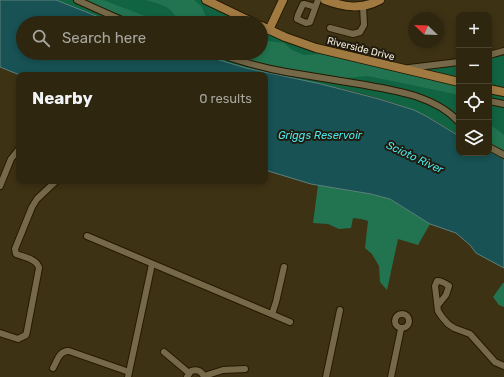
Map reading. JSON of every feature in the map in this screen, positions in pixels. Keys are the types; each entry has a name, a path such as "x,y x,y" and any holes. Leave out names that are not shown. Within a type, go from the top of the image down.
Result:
{"main road":[{"path":"206,0 239,16"},
{"path":"269,30 282,0"},
{"path":"325,0 363,6 380,0"},
{"name":"Riverside Drive","path":"269,30 316,48 456,81"},
{"path":"492,90 504,92"}],"street":[{"path":"77,0 112,16"},
{"path":"315,7 318,0"},
{"path":"330,28 353,34 360,32 364,25 363,6"},
{"path":"492,54 504,51"},
{"path":"240,60 285,72 399,91 434,103 453,115 457,120"},
{"path":"404,69 456,62"},
{"path":"492,102 504,104"},
{"path":"492,148 504,155"},
{"path":"0,186 11,159 16,153"},
{"path":"0,333 18,339 26,334 39,268 35,262 16,254 15,249 32,207 37,199 53,184"},
{"path":"87,236 290,322"},
{"path":"53,368 61,353 65,351 129,375 152,264"},
{"path":"272,314 284,267"},
{"path":"438,305 438,311 448,324 470,334 496,362 504,366"},
{"path":"326,377 340,310"},
{"path":"391,377 400,329"},
{"path":"164,352 188,375 196,370 201,372 204,376 223,370 245,369"}],"green space":[{"path":"56,0 206,0 239,16 96,16"},
{"path":"85,0 103,0 145,16 124,16"},
{"path":"146,0 194,0 202,7 205,16 175,16 170,10 162,5"},
{"path":"268,29 285,37 456,81 456,134 414,110 387,101 360,93 250,69 217,60 268,60"},
{"path":"268,41 284,43 292,50 304,55 318,54 347,58 456,84 456,96 455,94 368,76 326,80 235,60 268,60"},
{"path":"504,54 504,89 492,87 492,56"},
{"path":"456,64 456,77 427,71 428,68"},
{"path":"492,90 504,92 504,159 492,153"},
{"path":"492,126 504,135 504,153 492,147"},
{"path":"318,185 371,194 390,199 430,224 418,245 398,239 387,290 380,282 379,266 372,254 365,248 368,221 353,218 351,228 339,229 328,224 313,223"},
{"path":"503,283 504,307 499,305 493,297"}],"water":[{"name":"Griggs Reservoir","path":"0,0 56,0 96,16 16,16 16,60 219,60 265,72 16,72 16,73 0,67"},
{"name":"Griggs Reservoir","path":"268,73 321,84 414,110 456,134 456,156 492,156 492,153 504,159 504,268 476,253 470,245 456,233 430,224 390,199 371,194 311,184 268,171"}],"water label":[{"name":"Scioto River","path":"415,157"}]}
